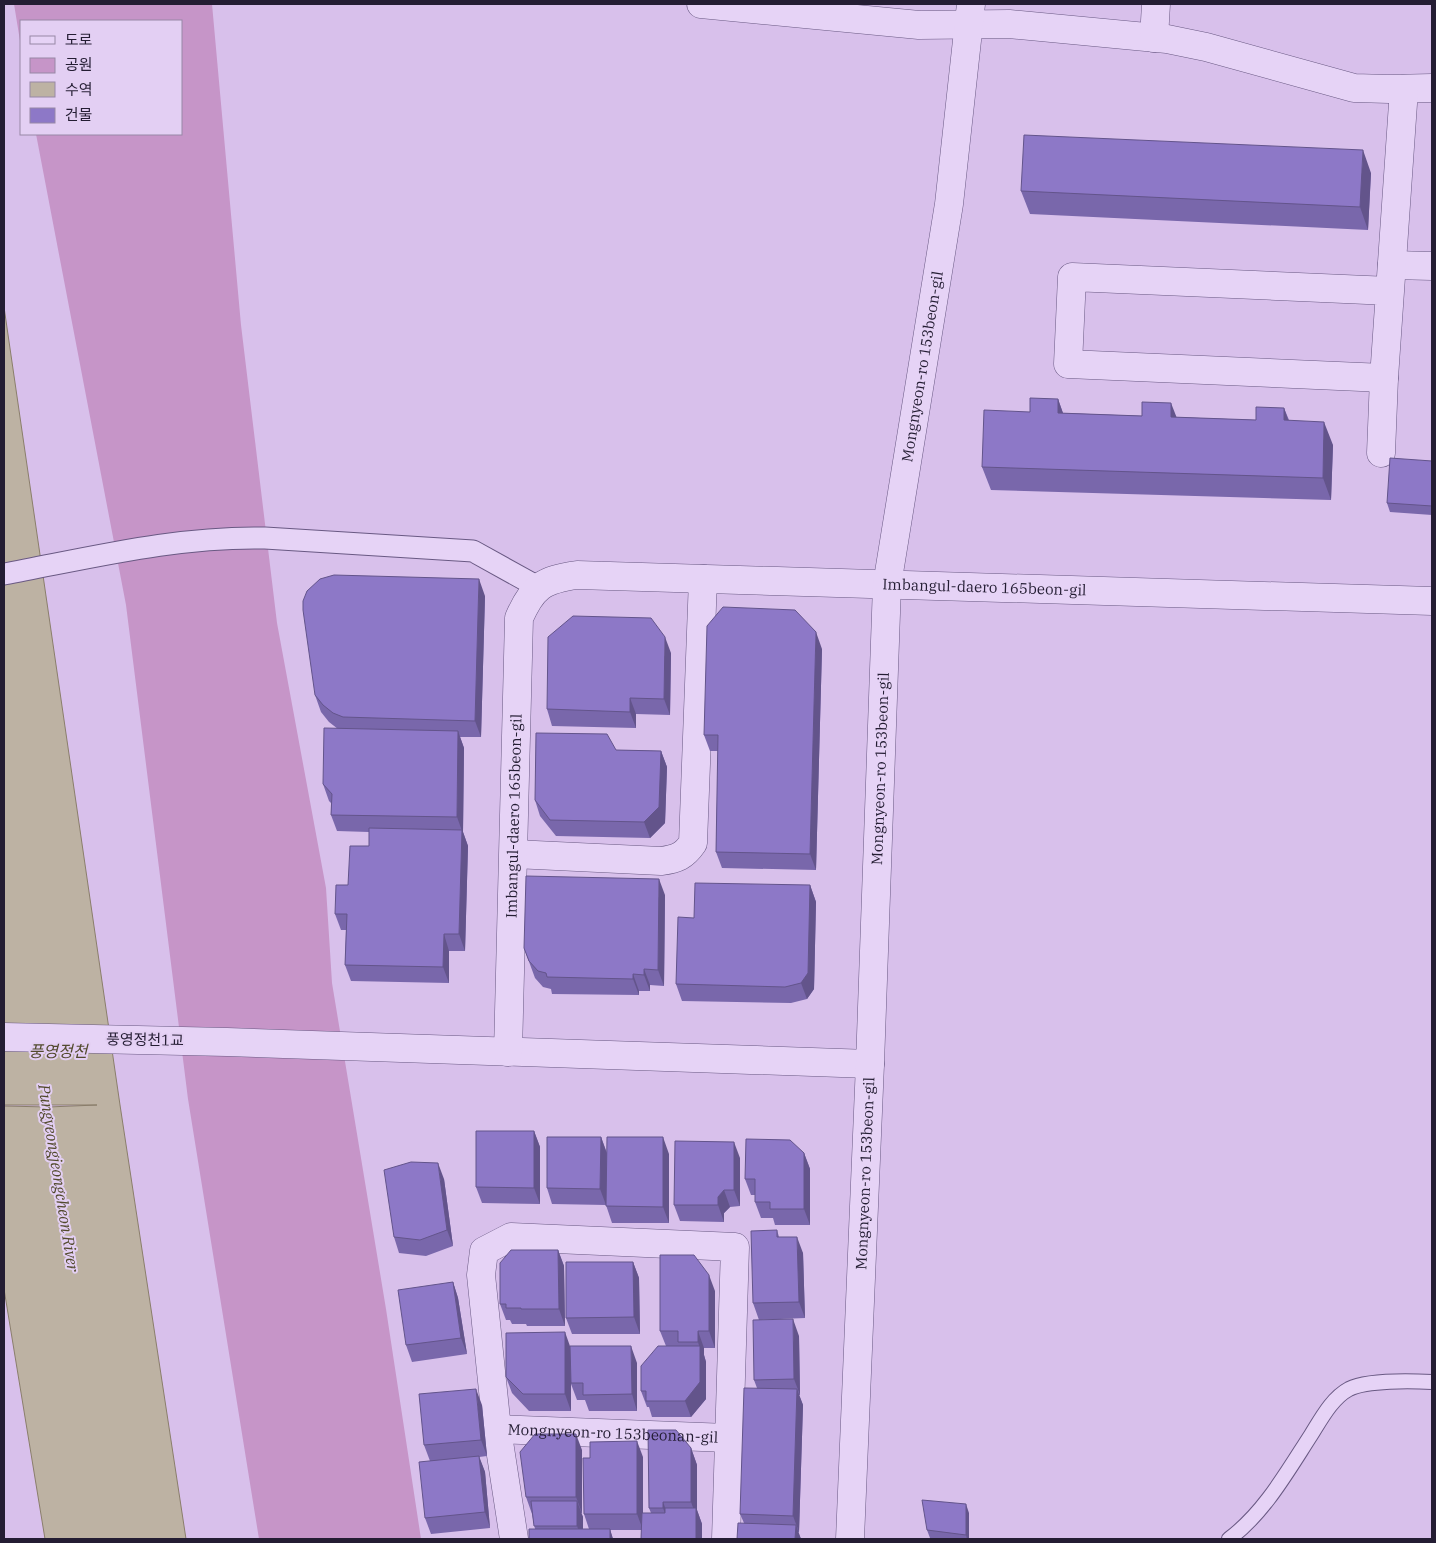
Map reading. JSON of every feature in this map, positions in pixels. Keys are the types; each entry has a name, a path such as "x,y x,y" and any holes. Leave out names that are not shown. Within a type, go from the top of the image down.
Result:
{"street":[{"path":"701,4 919,25 970,14 1009,24 1167,39 1206,47 1354,88 1432,88"},
{"path":"1154,38 1156,4"},
{"name":"Mongnyeon-ro 153beon-gil","path":"850,1539 870,1064 887,585 949,204 970,14"},
{"path":"1381,453 1384,378 1404,89"},
{"path":"1384,378 1068,364 1072,277 1391,278 1432,266"},
{"path":"4,574 165,544 240,537 472,551 538,587"},
{"name":"Imbangul-daero 165beon-gil","path":"508,1052 519,618 526,601 538,587 555,578 577,575 1432,601"},
{"path":"514,854 661,860 676,859 688,851 693,843 703,579"},
{"name":"풍영정천1교","path":"4,1037 227,1042 870,1064"},
{"name":"Mongnyeon-ro 153beonan-gil","path":"497,1429 728,1438 735,1247 511,1237 484,1251 481,1275 497,1429 514,1539"},
{"path":"726,1539 728,1438"}],"lane":[{"path":"1229,1539 1262,1507 1332,1404 1349,1389 1366,1384 1407,1381 1432,1382"}],"green space":[{"path":"14,4 212,4 241,325 277,623 326,888 332,983 386,1309 421,1539 259,1539 188,1099 126,605 36,135 182,135 182,20 20,20 20,41"}],"water":[{"path":"4,307 120,1105 186,1539 45,1539 4,1289 4,1106 97,1105 4,1105"}],"building":[{"path":"1024,135 1363,150 1360,207 1021,191"},
{"path":"1030,398 1058,399 1058,413 1142,416 1142,402 1171,403 1171,417 1256,420 1256,407 1284,408 1284,420 1324,422 1323,478 982,467 984,410 1030,412"},
{"path":"1390,458 1432,461 1432,506 1387,503"},
{"path":"334,575 479,579 475,721 343,717 333,713 323,705 315,695 303,601 307,591 320,579"},
{"path":"723,607 795,610 816,632 810,854 716,852 718,735 704,735 707,626"},
{"path":"573,616 651,618 665,637 664,699 630,698 630,712 547,709 548,637"},
{"path":"324,728 458,731 457,817 331,815 332,794 323,784"},
{"path":"536,733 607,734 616,750 661,751 659,807 644,822 550,820 535,800"},
{"path":"369,828 462,830 459,934 444,934 443,967 345,965 347,914 335,914 336,885 348,885 350,846 369,846"},
{"path":"526,876 659,879 658,970 644,969 644,975 633,974 633,979 547,977 546,973 538,971 529,961 524,948"},
{"path":"695,883 810,885 808,973 801,983 785,987 676,984 678,917 694,918"},
{"path":"476,1131 534,1131 534,1188 476,1187"},
{"path":"547,1137 601,1137 600,1189 547,1188"},
{"path":"607,1137 663,1137 663,1207 606,1206"},
{"path":"746,1139 790,1140 804,1153 804,1209 770,1209 770,1202 755,1202 755,1179 745,1179"},
{"path":"675,1141 734,1142 734,1190 724,1190 718,1197 718,1205 674,1205"},
{"path":"411,1162 438,1163 447,1230 420,1240 394,1237 384,1170"},
{"path":"777,1230 777,1237 797,1237 799,1302 753,1303 751,1231"},
{"path":"511,1250 558,1250 559,1309 506,1308 506,1304 500,1304 500,1263"},
{"path":"660,1255 694,1255 709,1275 709,1331 698,1331 698,1342 678,1342 678,1331 660,1331"},
{"path":"566,1262 633,1262 634,1317 566,1318"},
{"path":"453,1282 461,1338 406,1345 398,1290"},
{"path":"793,1319 794,1379 754,1380 753,1320"},
{"path":"565,1332 565,1394 523,1394 506,1377 506,1333"},
{"path":"570,1346 631,1346 632,1394 583,1395 583,1383 571,1383"},
{"path":"658,1346 700,1346 700,1382 685,1401 646,1401 646,1391 641,1391 641,1366"},
{"path":"744,1388 797,1389 793,1516 740,1514"},
{"path":"476,1389 481,1440 424,1445 419,1394"},
{"path":"648,1430 676,1430 691,1448 691,1502 663,1502 663,1508 649,1508"},
{"path":"535,1434 576,1434 576,1497 526,1497 520,1452"},
{"path":"637,1441 637,1514 584,1514 583,1458 590,1458 590,1442"},
{"path":"479,1456 485,1512 425,1518 419,1462"},
{"path":"922,1500 966,1504 966,1535 927,1530"},
{"path":"531,1501 577,1501 577,1526 534,1526"},
{"path":"665,1508 696,1508 696,1539 641,1539 642,1513 665,1513"},
{"path":"738,1523 796,1525 795,1539 737,1539"},
{"path":"529,1529 610,1529 610,1539 529,1539"}],"water label":[{"name":"풍영정천","path":"58,1051"},
{"name":"Pungyeongjeongcheon River","path":"59,1178"}]}
